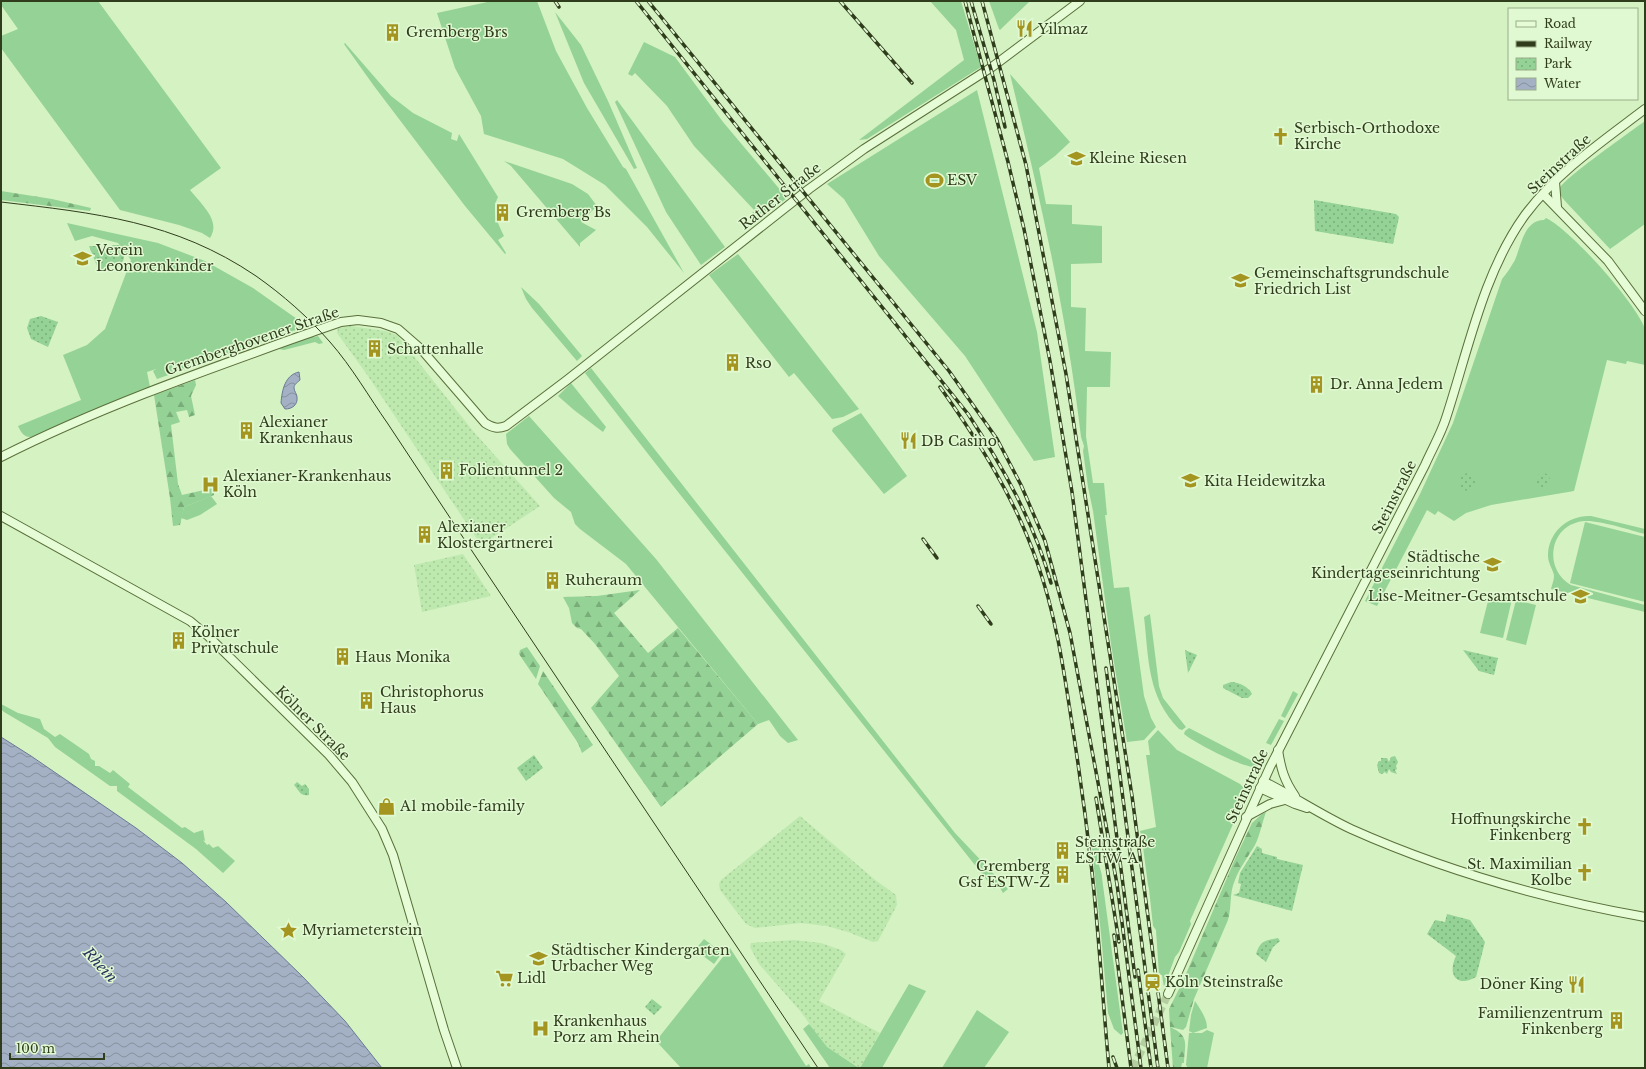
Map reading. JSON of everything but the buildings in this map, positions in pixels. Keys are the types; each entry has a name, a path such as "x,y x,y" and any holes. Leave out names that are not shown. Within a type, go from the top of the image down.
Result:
{"street":[{"name":"Rather Straße","path":"506,426 567,380 809,189 864,149 948,97 1002,60 1080,1"},
{"name":"Steinstraße","path":"1168,994 1246,817 1278,750 1425,465 1445,420 1485,295 1501,256 1520,223 1543,194 1591,150 1645,108"},
{"path":"1555,182 1557,207"},
{"path":"1543,194 1608,261 1628,286 1645,311"},
{"name":"Gremberghovener Straße","path":"1,457 42,437 155,389 315,330 341,322 358,320 381,323 398,329 421,349 485,423 499,429 506,426"},
{"name":"Kölner Straße","path":"1,516 190,621 208,636 329,755 352,782 382,829 393,855 444,1030 457,1068"},
{"path":"1278,750 1283,776 1287,785 1297,798"},
{"path":"1262,784 1297,798 1312,809"},
{"path":"1262,784 1285,800 1312,809 1351,828 1419,856 1476,876 1550,898 1645,917"},
{"path":"1246,817 1270,804 1285,800"}],"green space":[{"path":"1,1 98,1 221,168 190,190 204,206 212,219 213,232 210,238 202,233 179,225 120,210 1,48 1,36 18,29 1,5"},
{"path":"492,1 537,1 556,51 587,108 623,167 626,169 684,273 647,227 605,185 563,159 484,134 481,116 455,68 437,13"},
{"path":"930,1 961,1 981,67 867,139 859,140 964,60 956,30"},
{"path":"989,1 1030,1 1000,30"},
{"path":"555,12 581,45 608,101 637,168 634,169 584,83"},
{"path":"644,42 675,57 723,122 787,198 758,220 752,213 755,211 694,146 667,106 635,73 632,76 628,74"},
{"path":"345,43 391,96 413,113 452,133 451,139 457,141 459,134 498,197 495,212 504,236 498,240 506,253 505,254 465,206 374,86 344,44"},
{"path":"1010,74 1070,142 1039,168 1046,204 1072,205 1072,224 1102,226 1102,263 1071,264 1071,307 1086,308 1085,351 1111,352 1110,387 1087,387 1086,436 1093,483 1104,483 1107,515 1105,515 1114,588 1129,587 1144,696 1151,718 1156,727 1144,740 1127,742 1111,644 1093,511 1083,451 1084,446 1081,437 1068,345 1042,209"},
{"path":"977,90 1037,332 1055,457 1034,461 965,356 879,256 844,199 827,184"},
{"path":"617,100 725,247 701,265 666,212 615,102"},
{"path":"1645,121 1645,224 1610,249 1565,201 1560,193 1560,188 1585,165"},
{"path":"504,161 572,184 588,194 597,206 581,222 596,230 580,243 580,247 511,166"},
{"path":"1,191 52,199 91,208 90,211 1,200"},
{"path":"1314,200 1396,214 1399,217 1393,244 1315,231"},
{"path":"1546,218 1570,236 1585,251 1616,285 1629,302 1645,329 1645,365 1627,361 1626,364 1607,360 1574,491 1491,505 1466,513 1454,521 1438,511 1435,515 1427,510 1377,606 1365,601 1420,494 1453,423 1502,279 1515,260 1524,235 1528,229 1532,224"},
{"path":"67,223 158,243 205,261 253,288 307,326 157,379 153,371 156,369 147,372 150,387 31,437 26,436 21,432 18,426 81,400 63,355 87,345 105,329 131,260 118,243 92,236 75,241"},
{"path":"113,245 120,245 124,254 124,259 117,266 108,266 99,271 89,246 99,246 105,250"},
{"path":"738,254 859,409 843,417 832,419 794,373 789,377 709,275"},
{"path":"521,287 539,304 582,356 577,361 532,308"},
{"path":"41,316 58,322 48,347 31,339 27,328 30,319"},
{"path":"351,326 385,331 397,335 473,431 540,506 481,545 368,376 337,333 338,328"},
{"path":"313,335 314,337 318,336 323,343 319,344 315,342 284,350 279,349"},
{"path":"591,368 955,833 1008,889 1003,893 999,886 994,889 659,468 585,373"},
{"path":"195,380 196,385 191,396 195,415 189,417 187,410 176,412 180,422 171,425 178,484 182,495 213,488 214,495 184,507 180,525 173,526 154,395"},
{"path":"571,383 606,427 603,432 558,396"},
{"path":"861,413 907,476 884,494 832,431 833,428"},
{"path":"529,416 656,559 798,740 788,743 780,736 769,720 758,724 626,564 580,529 575,524 571,512 554,498 510,449 507,444 506,434"},
{"path":"1468,473 1474,476 1477,482 1474,488 1468,491 1462,488 1459,482 1462,476"},
{"path":"1543,473 1548,475 1550,480 1548,485 1543,487 1538,485 1536,480 1538,475"},
{"path":"211,496 217,504 200,515 187,520 181,518 184,507"},
{"path":"1583,516 1591,516 1645,529 1645,534 1591,521 1573,524 1564,529 1554,547 1553,558 1556,568 1562,577 1571,585 1645,605 1645,612 1551,589 1554,576 1548,556 1551,539 1567,522"},
{"path":"1585,522 1645,537 1645,602 1570,583"},
{"path":"463,554 491,596 422,612 414,565"},
{"path":"640,590 614,613 648,653 678,628 758,724 661,807 591,708 619,676 595,644 581,629 577,628 572,623 569,608 563,597 597,596"},
{"path":"1490,593 1512,599 1503,638 1480,633"},
{"path":"1516,600 1536,605 1526,645 1506,640"},
{"path":"1150,614 1159,686 1163,698 1186,727 1182,730 1179,729 1161,704 1151,677 1144,617"},
{"path":"527,647 540,666 536,679 519,654 520,650"},
{"path":"1185,650 1197,655 1188,673"},
{"path":"1463,650 1498,658 1494,675 1479,671"},
{"path":"543,671 593,745 582,753 578,743 538,684"},
{"path":"1231,682 1243,685 1249,689 1252,694 1248,698 1242,698 1223,688 1223,685"},
{"path":"1293,691 1298,694 1285,718 1281,716"},
{"path":"1,704 18,713 40,719 44,729 55,737 60,734 89,754 91,759 95,761 95,766 99,766 110,773 113,770 130,784 128,787 182,828 185,827 194,833 203,830 205,841 203,840 207,845 209,844 213,848 218,846 235,861 223,873 196,849 117,791 117,786 110,786 55,747 48,738 4,712 1,709"},
{"path":"1279,719 1284,721 1271,745 1266,743"},
{"path":"1189,728 1258,764 1258,767 1252,767 1232,760 1199,743 1184,734"},
{"path":"1158,730 1177,750 1240,784 1245,789 1245,797 1190,921 1191,924 1179,952 1175,957 1164,987 1162,975 1159,975 1156,930 1153,926 1143,842 1140,831 1156,827 1146,755 1150,755 1148,741"},
{"path":"534,755 543,768 526,781 517,768"},
{"path":"1395,756 1398,762 1396,766 1397,769 1395,770 1397,774 1391,772 1389,769 1387,774 1385,772 1382,774 1379,773 1377,765 1379,761 1381,761 1381,758 1387,758 1389,762 1391,757"},
{"path":"297,782 302,786 305,784 309,789 309,795 300,793 294,785"},
{"path":"1266,812 1257,841 1239,871 1233,885 1228,920 1194,999 1186,1027 1183,1030 1170,1027 1169,1009 1183,981 1235,859 1252,823"},
{"path":"800,816 874,879 896,895 897,905 878,941 873,942 848,932 827,926 801,923 755,928 746,924 720,890 719,884 721,880"},
{"path":"1091,839 1095,839 1099,848 1099,865 1102,874 1123,1033 1121,1035 1114,1029 1108,1013"},
{"path":"1257,846 1262,849 1262,853 1277,857 1277,859 1303,865 1292,911 1233,895 1239,893 1241,884 1238,883 1240,873"},
{"path":"1447,914 1470,920 1485,942 1476,977 1469,980 1464,981 1456,978 1453,974 1453,963 1456,956 1427,934 1435,920 1445,922"},
{"path":"1278,938 1280,941 1273,947 1266,962 1256,954 1261,944"},
{"path":"704,939 722,953 714,964 695,950"},
{"path":"794,940 821,943 841,950 846,954 819,1001 880,1033 860,1068 825,1046 801,1012 759,964 750,947 751,943"},
{"path":"730,948 806,1066 809,1064 811,1068 681,1068 656,1041"},
{"path":"909,984 926,991 882,1068 860,1068"},
{"path":"652,999 662,1007 654,1015 645,1007"},
{"path":"1195,1001 1205,1017 1207,1028 1193,1033 1189,1031"},
{"path":"977,1010 1009,1032 984,1068 942,1068"},
{"path":"809,1024 827,1047 859,1068 830,1068 803,1029"},
{"path":"1170,1027 1181,1034 1185,1041 1184,1063 1182,1063 1181,1068 1173,1068"},
{"path":"1207,1030 1214,1033 1207,1068 1188,1068 1186,1065 1189,1033 1202,1033"}],"water":[{"path":"299,372 300,380 294,387 297,402 292,407 285,409 281,403 285,384 290,376"},
{"name":"Rhein","path":"1,737 136,828 182,863 226,902 303,977 345,1021 382,1068 1,1068"}],"tunnel":[{"path":"1133,1068 1168,994"}],"tram line":[{"path":"1,202 69,210 133,222 165,231 195,243 226,257 256,276 295,307 322,333 360,382 818,1068"}],"railway":[{"path":"555,1 559,7"},
{"path":"636,1 968,414 993,454 1016,496 1036,538 1051,583"},
{"path":"648,1 949,371 997,439 1021,485 1045,541 1070,633 1117,884 1141,1068"},
{"path":"840,1 912,83"},
{"path":"965,1 1008,162 1024,229 1050,361 1072,492 1135,977"},
{"path":"971,1 994,80 1005,127"},
{"path":"982,1 1026,165 1066,374 1132,796 1168,1068"},
{"path":"940,387 969,429 1007,493 1028,538 1050,605 1064,670 1086,821 1109,1068"},
{"path":"923,539 937,558"},
{"path":"978,606 991,624"},
{"path":"1106,668 1158,1068"},
{"path":"1096,798 1119,942"},
{"path":"1114,935 1131,1068"},
{"path":"1138,970 1151,1068"},
{"path":"1113,1057 1117,1068"}],"place":[{"name":"Yilmaz","path":"1025,29"},
{"name":"Gremberg Brs","path":"393,32"},
{"name":"Serbisch-Orthodoxe Kirche","path":"1281,136"},
{"name":"Kleine Riesen","path":"1076,158"},
{"name":"ESV","path":"934,180"},
{"name":"Gremberg Bs","path":"503,212"},
{"name":"Verein Leonorenkinder","path":"83,258"},
{"name":"Gemeinschaftsgrundschule Friedrich List","path":"1241,281"},
{"name":"Schattenhalle","path":"374,349"},
{"name":"Rso","path":"732,363"},
{"name":"Dr. Anna Jedem","path":"1317,384"},
{"name":"Alexianer Krankenhaus","path":"246,430"},
{"name":"DB Casino","path":"908,441"},
{"name":"Folientunnel 2","path":"446,470"},
{"name":"Kita Heidewitzka","path":"1191,481"},
{"name":"Alexianer-Krankenhaus Köln","path":"210,484"},
{"name":"Alexianer Klostergärtnerei","path":"424,535"},
{"name":"Städtische Kindertageseinrichtung","path":"1493,565"},
{"name":"Ruheraum","path":"552,580"},
{"name":"Lise-Meitner-Gesamtschule","path":"1580,596"},
{"name":"Kölner Privatschule","path":"178,640"},
{"name":"Haus Monika","path":"342,657"},
{"name":"Christophorus Haus","path":"367,700"},
{"name":"A1 mobile-family","path":"387,806"},
{"name":"Hoffnungskirche Finkenberg","path":"1584,827"},
{"name":"Steinstraße ESTW-A","path":"1062,850"},
{"name":"St. Maximilian Kolbe","path":"1585,872"},
{"name":"Gremberg Gsf ESTW-Z","path":"1063,874"},
{"name":"Myriameterstein","path":"289,930"},
{"name":"Städtischer Kindergarten Urbacher Weg","path":"538,958"},
{"name":"Lidl","path":"504,978"},
{"name":"Köln Steinstraße","path":"1152,982"},
{"name":"Döner King","path":"1576,984"},
{"name":"Familienzentrum Finkenberg","path":"1616,1021"},
{"name":"Krankenhaus Porz am Rhein","path":"540,1029"}]}
